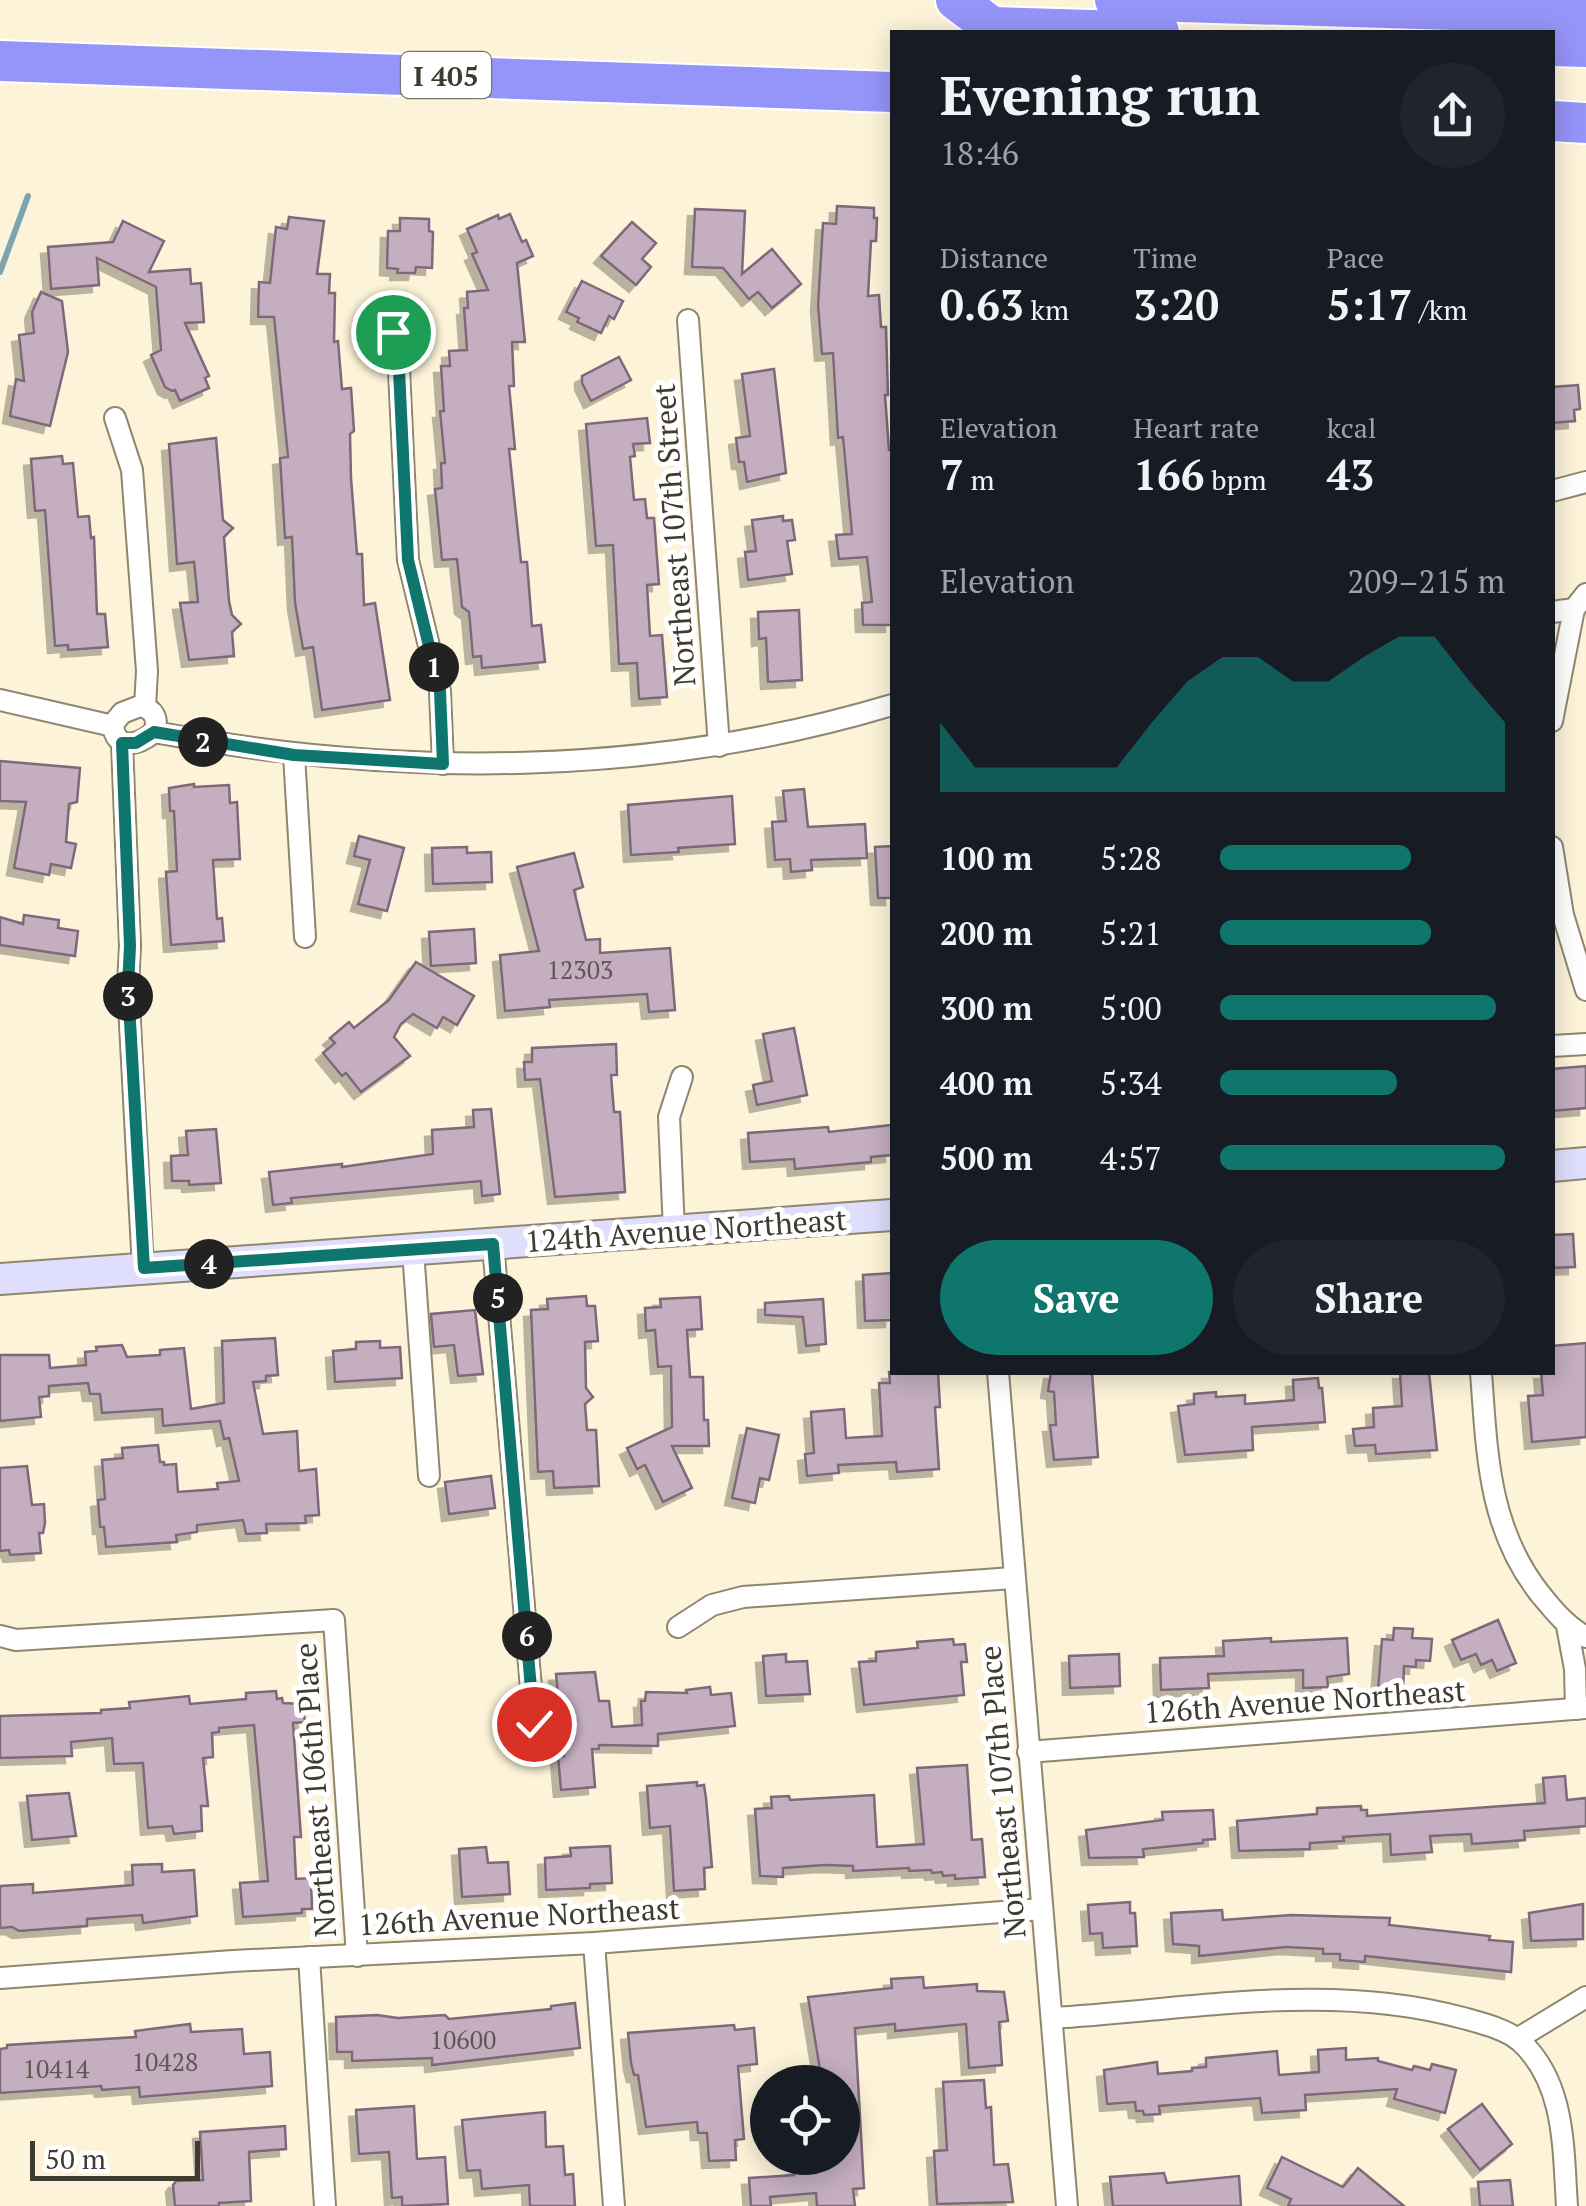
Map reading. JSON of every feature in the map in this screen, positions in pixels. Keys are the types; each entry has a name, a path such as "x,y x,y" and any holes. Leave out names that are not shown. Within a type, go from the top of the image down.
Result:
{"highway":[{"path":"956,0 992,27 1092,30"},
{"path":"1115,0 1586,14"},
{"path":"1555,46 1586,48"},
{"name":"I 405","path":"0,61 890,92"},
{"path":"1555,121 1586,123"}],"main road":[{"path":"1555,1166 1586,1164"},
{"name":"124th Avenue Northeast","path":"0,1279 890,1215"}],"street":[{"name":"Northeast 107th Street","path":"688,320 719,746"},
{"path":"393,332 399,370 408,560 440,691 443,764"},
{"path":"115,418 132,470 146,670 144,707 156,719 154,732"},
{"path":"1555,491 1586,482"},
{"path":"1555,611 1580,601"},
{"path":"1555,708 1580,601"},
{"path":"0,700 136,743 154,732 294,755 443,764 617,759 719,746 890,704"},
{"path":"144,707 122,713 117,735 144,1268"},
{"path":"294,755 304,938"},
{"path":"1555,866 1563,915 1586,990"},
{"path":"1555,1046 1586,1044"},
{"path":"674,1231 669,1118 682,1077"},
{"path":"493,1244 534,1724"},
{"path":"412,1250 429,1476"},
{"name":"Northeast 107th Place","path":"998,1375 1067,2206"},
{"path":"1481,1375 1487,1456 1498,1520 1526,1576 1567,1626 1586,1637"},
{"path":"678,1627 712,1605 744,1597 1013,1578"},
{"name":"Northeast 106th Place","path":"0,1636 16,1640 334,1620 356,1956"},
{"path":"1567,1626 1581,1709"},
{"name":"126th Avenue Northeast","path":"1028,1752 1581,1709"},
{"name":"126th Avenue Northeast","path":"0,1978 594,1943 1042,1909"},
{"path":"594,1943 614,2206"},
{"path":"310,1957 326,2206"},
{"path":"1518,2039 1586,1997"},
{"path":"1052,2018 1327,1998 1436,2010 1484,2024 1518,2039 1538,2062 1552,2091 1562,2128 1567,2206"}],"building":[{"path":"837,206 874,208 877,218 876,241 871,241 868,296 879,295 881,327 886,327 890,625 863,625 862,603 872,602 867,557 839,559 836,535 852,534 843,437 838,438 833,353 822,354 818,305 823,223 836,224"},
{"path":"695,209 745,211 742,274 772,249 801,284 772,308 758,292 749,299 723,268 692,267"},
{"path":"510,214 533,256 517,263 525,342 512,342 514,386 509,386 515,449 509,449 521,562 527,562 532,626 541,625 545,662 482,668 481,656 473,657 469,612 462,607 457,559 442,560 435,489 442,488 441,463 445,463 441,366 450,366 449,351 467,350 467,292 488,290 472,254 477,252 467,229 498,215 499,219"},
{"path":"289,217 324,221 317,274 330,274 329,293 335,293 334,342 338,341 342,389 351,388 351,478 357,554 362,554 364,605 375,603 390,700 322,710 313,647 303,649 295,603 292,537 285,538 280,458 288,457 274,317 258,317 259,282 270,283 276,227 287,229"},
{"path":"400,218 429,219 429,231 433,232 432,268 416,267 415,273 397,273 398,269 387,268 388,231 400,231"},
{"path":"123,221 164,241 149,272 190,269 191,284 201,283 204,322 185,323 209,376 205,378 209,388 180,401 175,390 165,387 151,355 161,350 156,287 97,258 99,285 51,289 48,247 113,242"},
{"path":"632,222 656,243 642,259 651,267 636,285 601,256"},
{"path":"582,281 623,301 614,319 609,316 601,333 566,312"},
{"path":"41,292 62,301 68,352 50,426 10,416 16,379 24,381 19,335 34,333 32,312"},
{"path":"619,357 631,380 591,401 582,376"},
{"path":"774,369 786,473 747,482 736,438 750,436 742,374"},
{"path":"1578,385 1580,409 1574,410 1575,421 1555,423 1555,387"},
{"path":"647,418 650,443 633,444 635,456 630,457 634,500 645,499 647,518 654,518 659,584 647,585 650,636 662,635 667,697 639,699 637,663 619,664 613,545 596,546 586,424"},
{"path":"216,438 223,520 233,528 224,537 229,601 232,615 241,624 232,632 234,656 189,660 180,603 198,602 194,562 177,564 169,444"},
{"path":"62,456 63,464 73,463 78,517 89,516 91,538 94,537 97,614 105,614 108,647 68,650 68,645 55,646 45,510 35,511 31,459"},
{"path":"783,516 783,521 792,520 795,540 787,541 792,574 748,580 745,552 756,551 752,520"},
{"path":"799,610 802,680 768,682 766,638 759,639 758,612"},
{"path":"0,761 80,768 77,802 69,804 66,842 76,844 71,868 51,864 49,875 14,868 26,802 0,801"},
{"path":"229,785 230,803 237,802 240,859 213,860 217,919 222,918 224,941 171,945 166,872 177,871 169,788"},
{"path":"804,789 808,827 865,824 867,858 811,860 812,870 791,872 790,859 775,860 772,822 786,821 783,791"},
{"path":"732,796 735,844 631,855 628,805"},
{"path":"359,836 404,848 387,911 358,904 370,860 354,856"},
{"path":"890,846 890,898 878,898 875,847"},
{"path":"467,847 467,853 491,852 492,882 433,884 432,848"},
{"path":"574,853 583,887 574,890 586,940 600,939 600,953 670,948 675,1010 649,1012 647,994 549,1000 550,1007 505,1011 500,955 539,951 517,867"},
{"path":"24,915 59,920 58,928 78,931 75,956 0,945 0,917 23,924"},
{"path":"474,929 476,963 431,966 429,932"},
{"path":"416,962 474,996 457,1025 443,1017 437,1028 413,1014 401,1024 394,1037 410,1056 361,1092 323,1053 335,1043 330,1038 349,1022 354,1028 389,1000"},
{"path":"794,1028 807,1095 757,1105 753,1085 772,1081 763,1034"},
{"path":"616,1044 617,1075 611,1075 614,1112 620,1112 625,1192 555,1197 540,1079 525,1080 524,1062 532,1062 532,1048"},
{"path":"1586,1066 1586,1108 1555,1111 1555,1069"},
{"path":"491,1109 500,1194 482,1196 481,1181 291,1198 292,1203 273,1205 269,1172 433,1154 432,1130 474,1127 473,1110"},
{"path":"890,1125 890,1155 871,1157 871,1162 795,1169 794,1159 750,1162 748,1133 828,1127 829,1132"},
{"path":"216,1129 221,1183 189,1185 189,1181 172,1181 171,1156 188,1155 186,1131"},
{"path":"1573,1234 1575,1267 1555,1268 1555,1235"},
{"path":"890,1273 890,1320 865,1321 863,1275"},
{"path":"586,1296 587,1306 595,1306 598,1341 585,1342 586,1388 593,1397 585,1404 587,1430 596,1430 599,1486 554,1488 553,1471 538,1472 531,1310 548,1309 547,1299"},
{"path":"700,1297 702,1329 687,1330 690,1377 703,1377 709,1446 672,1446 692,1488 663,1502 645,1465 637,1469 627,1448 672,1427 671,1366 658,1367 655,1330 646,1331 645,1308 661,1307 660,1299"},
{"path":"823,1299 826,1344 806,1346 803,1317 765,1315 765,1303"},
{"path":"475,1310 483,1374 458,1376 454,1345 434,1347 431,1314"},
{"path":"275,1338 278,1375 253,1382 263,1434 297,1431 299,1471 316,1469 319,1515 305,1516 306,1523 266,1524 267,1533 246,1534 243,1520 197,1525 197,1532 176,1535 177,1542 106,1547 98,1500 105,1499 102,1460 123,1458 122,1448 158,1445 160,1462 176,1464 178,1492 218,1489 217,1483 239,1481 229,1438 224,1439 220,1421 163,1426 162,1409 102,1413 100,1394 90,1394 88,1383 49,1386 49,1396 39,1397 41,1417 0,1421 0,1355 49,1355 50,1368 86,1365 85,1352 97,1351 96,1347 122,1345 127,1357 160,1355 160,1350 184,1348 191,1409 224,1403 222,1341"},
{"path":"380,1341 380,1348 400,1347 402,1378 335,1382 333,1351 356,1349 356,1342"},
{"path":"1586,1343 1586,1437 1532,1442 1528,1396 1543,1395 1541,1375 1555,1375 1555,1346"},
{"path":"889,1372 938,1375 940,1407 935,1407 939,1469 897,1472 896,1462 838,1465 839,1473 807,1476 805,1454 814,1453 811,1412 844,1409 846,1438 882,1436 879,1383 890,1383"},
{"path":"1051,1375 1092,1375 1098,1457 1054,1460 1050,1425 1056,1425 1054,1392 1048,1391"},
{"path":"1400,1375 1429,1375 1437,1450 1376,1454 1375,1445 1355,1446 1353,1429 1374,1427 1373,1408 1402,1406"},
{"path":"1318,1378 1325,1422 1252,1427 1253,1450 1185,1455 1178,1406 1194,1404 1194,1394 1245,1395 1245,1404 1294,1400 1293,1380"},
{"path":"747,1428 779,1435 769,1480 760,1478 755,1503 732,1498"},
{"path":"27,1466 32,1505 44,1504 45,1523 43,1533 39,1533 41,1553 10,1555 9,1550 0,1551 0,1468"},
{"path":"491,1476 495,1508 449,1514 445,1482"},
{"path":"1498,1620 1516,1663 1497,1671 1492,1660 1481,1665 1476,1654 1461,1660 1452,1640"},
{"path":"1394,1628 1413,1629 1412,1638 1432,1639 1430,1661 1416,1660 1416,1667 1404,1666 1403,1692 1378,1690 1382,1639 1393,1640"},
{"path":"1271,1638 1271,1642 1347,1638 1349,1674 1327,1677 1328,1687 1303,1688 1303,1670 1208,1674 1209,1688 1161,1690 1160,1658 1224,1656 1223,1641"},
{"path":"953,1639 954,1645 965,1644 967,1662 961,1662 964,1695 864,1705 859,1662 876,1661 876,1652 918,1648 917,1642"},
{"path":"786,1654 786,1662 807,1661 810,1694 766,1696 763,1656"},
{"path":"1119,1654 1120,1686 1070,1688 1069,1656"},
{"path":"595,1672 599,1701 609,1701 612,1727 642,1725 641,1701 645,1701 646,1692 687,1693 686,1690 710,1687 711,1695 731,1693 735,1726 658,1734 658,1746 599,1745 599,1749 592,1749 595,1787 561,1790 558,1756 564,1756 556,1674"},
{"path":"276,1691 277,1699 282,1698 283,1703 303,1704 305,1722 293,1723 301,1837 294,1837 296,1879 311,1878 312,1909 302,1909 302,1913 243,1917 240,1883 268,1881 254,1725 219,1728 219,1732 212,1733 213,1757 203,1758 208,1806 201,1806 202,1831 174,1834 172,1826 148,1828 143,1763 114,1764 112,1738 71,1742 72,1756 0,1758 0,1716 101,1713 130,1708 129,1702 189,1696 190,1704 246,1699 246,1693"},
{"path":"967,1765 972,1840 982,1839 985,1877 955,1879 955,1875 943,1876 942,1872 931,1870 853,1871 853,1866 825,1865 783,1868 783,1877 760,1876 755,1809 772,1808 771,1797 789,1796 790,1800 874,1795 877,1847 924,1844 917,1768"},
{"path":"1565,1776 1567,1800 1586,1798 1586,1826 1524,1831 1525,1840 1472,1844 1471,1834 1430,1836 1432,1852 1391,1855 1390,1834 1310,1843 1310,1849 1239,1851 1237,1821 1317,1814 1317,1808 1361,1806 1361,1810 1367,1810 1367,1816 1545,1803 1543,1778"},
{"path":"697,1782 697,1786 704,1785 712,1867 704,1868 705,1889 674,1891 670,1826 650,1828 647,1786"},
{"path":"69,1793 76,1836 32,1840 27,1796"},
{"path":"1213,1810 1215,1839 1143,1849 1144,1857 1089,1858 1086,1830 1163,1820 1162,1812"},
{"path":"610,1846 612,1883 546,1890 545,1858 571,1856 570,1848"},
{"path":"486,1847 488,1863 508,1862 510,1894 462,1897 459,1849"},
{"path":"162,1864 162,1872 194,1870 197,1916 143,1923 142,1915 87,1919 87,1926 19,1931 0,1928 0,1886 33,1884 33,1893 133,1885 132,1865"},
{"path":"1130,1902 1130,1913 1135,1913 1137,1946 1103,1948 1102,1933 1090,1934 1088,1905"},
{"path":"1583,1904 1583,1939 1531,1941 1529,1913"},
{"path":"1222,1910 1223,1920 1292,1915 1390,1918 1389,1925 1490,1936 1489,1940 1513,1942 1511,1972 1365,1956 1365,1962 1340,1960 1340,1954 1323,1954 1323,1949 1286,1947 1199,1956 1199,1946 1173,1944 1171,1913"},
{"path":"923,1977 924,1988 977,1984 977,1991 1004,1992 1008,2021 999,2022 1002,2065 969,2068 966,2024 895,2031 895,2024 855,2028 857,2065 819,2065 808,1997 892,1988 891,1979"},
{"path":"575,2003 580,2048 432,2065 432,2058 352,2061 352,2052 337,2052 336,2017 445,2015 449,2019"},
{"path":"190,2024 191,2032 242,2029 244,2054 270,2052 272,2086 140,2097 139,2087 0,2093 0,2049 7,2045 136,2037 135,2031"},
{"path":"734,2025 735,2030 754,2028 757,2064 738,2066 744,2139 735,2140 736,2160 709,2161 707,2133 698,2133 697,2122 646,2127 628,2033"},
{"path":"1346,2048 1346,2060 1378,2058 1412,2070 1414,2066 1430,2070 1432,2064 1456,2070 1445,2113 1394,2099 1397,2089 1305,2095 1306,2110 1262,2113 1260,2098 1159,2106 1160,2114 1144,2115 1143,2111 1136,2111 1135,2102 1107,2104 1104,2070 1157,2062 1158,2074 1192,2071 1206,2067 1206,2058 1277,2051 1279,2075 1319,2072 1318,2050"},
{"path":"984,2080 986,2108 991,2107 994,2165 1008,2164 1013,2202 937,2204 934,2151 947,2150 943,2082"},
{"path":"1482,2104 1512,2144 1480,2170 1448,2129"},
{"path":"414,2106 417,2159 445,2157 448,2204 402,2206 402,2197 392,2198 389,2152 359,2154 356,2110"},
{"path":"545,2112 546,2147 563,2146 565,2175 573,2174 575,2206 530,2206 529,2185 482,2189 480,2170 467,2171 462,2120"},
{"path":"860,2117 864,2188 853,2189 855,2206 817,2206 816,2193 770,2197 771,2206 751,2206 749,2178 860,2175"},
{"path":"285,2126 286,2149 249,2152 251,2201 175,2206 176,2181 203,2180 200,2132"},
{"path":"1282,2157 1343,2187 1358,2168 1404,2206 1288,2206 1291,2199 1267,2188"},
{"path":"1164,2173 1167,2183 1239,2176 1241,2206 1113,2206 1110,2177"},
{"path":"1510,2180 1513,2206 1480,2206 1478,2182"}],"waterway":[{"path":"0,272 28,196"}],"route":[{"path":"393,332 399,370 408,560 440,691 443,764 294,755 154,732 136,743 122,743 128,986 144,1268 493,1244 534,1724"}]}
